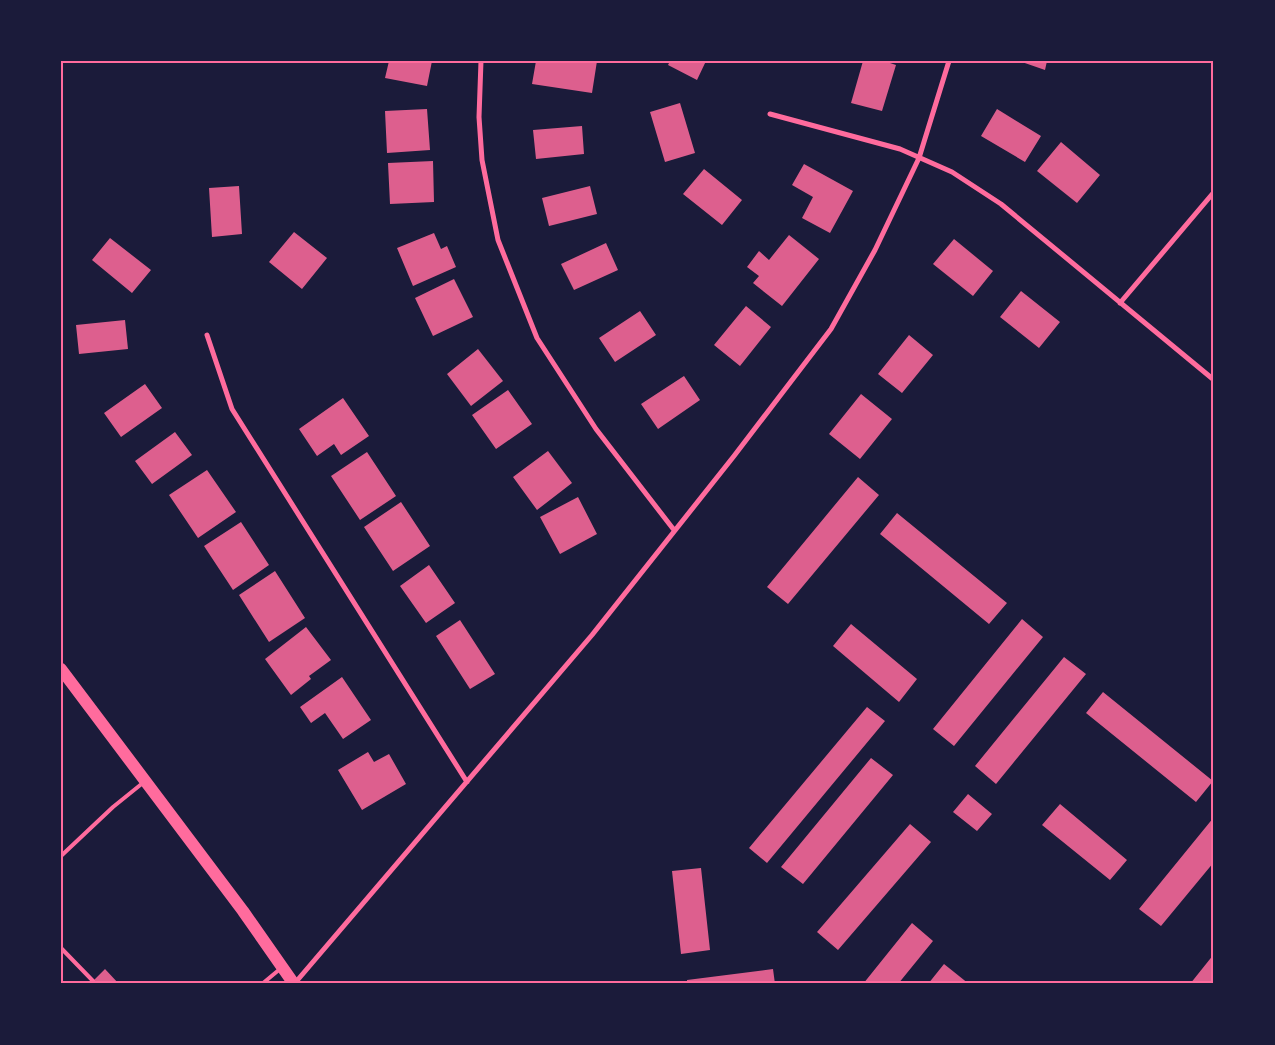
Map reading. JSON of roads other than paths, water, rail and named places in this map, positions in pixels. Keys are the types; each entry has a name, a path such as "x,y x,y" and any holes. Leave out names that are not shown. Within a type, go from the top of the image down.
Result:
{"main road":[{"path":"61,669 146,781 294,984"}],"street":[{"path":"481,61 479,117 482,160 498,240 537,338 596,429 674,530"},
{"path":"294,984 592,635 734,456 831,329 874,250 919,158 949,61"},
{"path":"770,114 900,149 952,172 1001,204 1214,380"},
{"path":"1120,302 1214,192"},
{"path":"207,335 232,409 468,782"}],"lane":[{"path":"61,856 113,807 146,781"},
{"path":"61,948 93,980"},
{"path":"262,984 282,967"}]}
